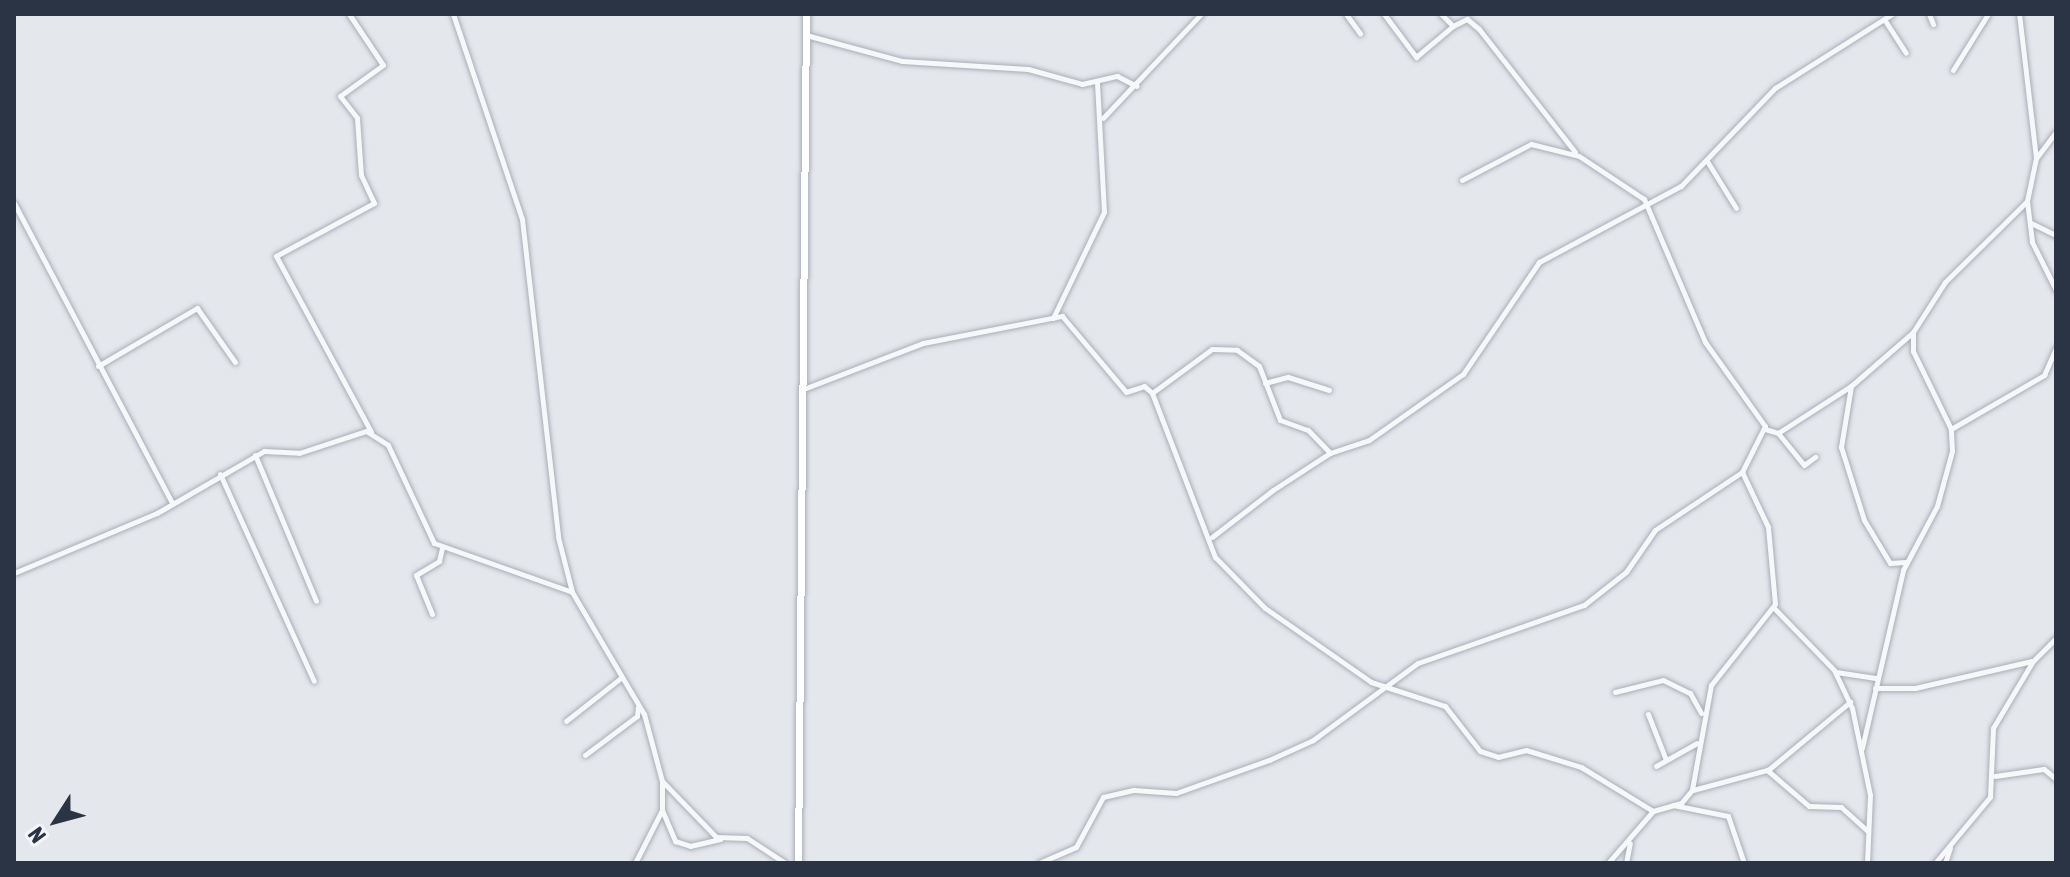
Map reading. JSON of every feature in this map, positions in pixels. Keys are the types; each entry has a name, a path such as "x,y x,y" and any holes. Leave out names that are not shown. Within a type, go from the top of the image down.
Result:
{"street":[{"path":"349,14 383,65 340,96 357,118 361,175 374,203 276,256 371,432 388,445 426,532 442,548 572,592"},
{"path":"453,14 522,219 558,537 572,592 639,706 662,781 662,810 678,844 747,838 785,863"},
{"path":"798,863 806,388 806,14"},
{"path":"1102,119 1137,86 1201,14"},
{"path":"1346,14 1360,33"},
{"path":"1384,14 1416,57 1453,26 1467,19 1479,29 1579,156 1648,204 1705,342 1765,429 1778,433 1799,462 1815,457"},
{"path":"1441,14 1453,26"},
{"path":"1212,537 1330,453 1369,440 1463,374 1539,262 1648,204 1707,161 1784,82 1892,14"},
{"path":"1929,14 1933,24"},
{"path":"1953,70 1988,14"},
{"path":"2019,14 2036,158 2027,201 2031,223 2056,290"},
{"path":"1884,19 1906,53"},
{"path":"806,35 896,60 1028,69 1097,83 1117,76 1137,86"},
{"path":"1053,318 1102,221 1102,119 1097,83"},
{"path":"2036,158 2056,132"},
{"path":"1462,180 1531,144 1579,156"},
{"path":"1707,161 1736,208"},
{"path":"1778,433 1851,386 1913,332 1945,282 2027,201"},
{"path":"14,203 45,251 59,299 171,501"},
{"path":"2031,223 2056,235"},
{"path":"98,366 197,308 235,362"},
{"path":"806,388 923,343 1062,316 1126,392 1144,386 1152,393 1179,478 1212,537 1215,557 1265,608 1384,688 1445,706 1480,751 1498,757 1522,749 1581,767 1653,811"},
{"path":"1862,748 1906,561 1944,486 1951,429 1915,355 1913,332"},
{"path":"1152,393 1220,346 1255,361 1282,422 1308,430 1330,453"},
{"path":"1951,429 2044,375 2056,348"},
{"path":"1265,383 1288,377 1329,390"},
{"path":"1851,386 1841,447 1861,516 1890,563 1906,561"},
{"path":"1039,863 1076,847 1103,797 1134,790 1176,793 1269,760 1313,740 1418,663 1534,628 1595,598 1626,572 1655,530 1742,472 1765,429"},
{"path":"14,573 142,521 171,501 255,455 299,453 371,432"},
{"path":"255,455 316,601"},
{"path":"1742,472 1768,527 1774,608 1836,672 1850,702 1862,748 1869,832 1867,863"},
{"path":"220,474 314,681"},
{"path":"432,614 416,575 439,561 442,548"},
{"path":"1692,790 1702,714 1722,664 1774,608"},
{"path":"1935,863 1987,802 1995,776 1993,728 2033,661 2056,638"},
{"path":"1875,688 1915,688 2033,661"},
{"path":"1836,672 1877,679"},
{"path":"566,721 622,677"},
{"path":"1615,692 1663,680 1690,693 1702,714"},
{"path":"1608,863 1631,842 1653,811 1671,805 1692,790 1767,770 1850,702"},
{"path":"585,755 637,716 639,706"},
{"path":"1648,714 1666,760"},
{"path":"1656,766 1698,742"},
{"path":"1995,776 2044,769 2056,779"},
{"path":"1767,770 1809,806 1841,807 1869,832"},
{"path":"662,781 721,838"},
{"path":"1671,805 1728,816 1744,863"},
{"path":"635,863 662,810"},
{"path":"1626,863 1631,842"},
{"path":"1945,863 1952,843"}]}
